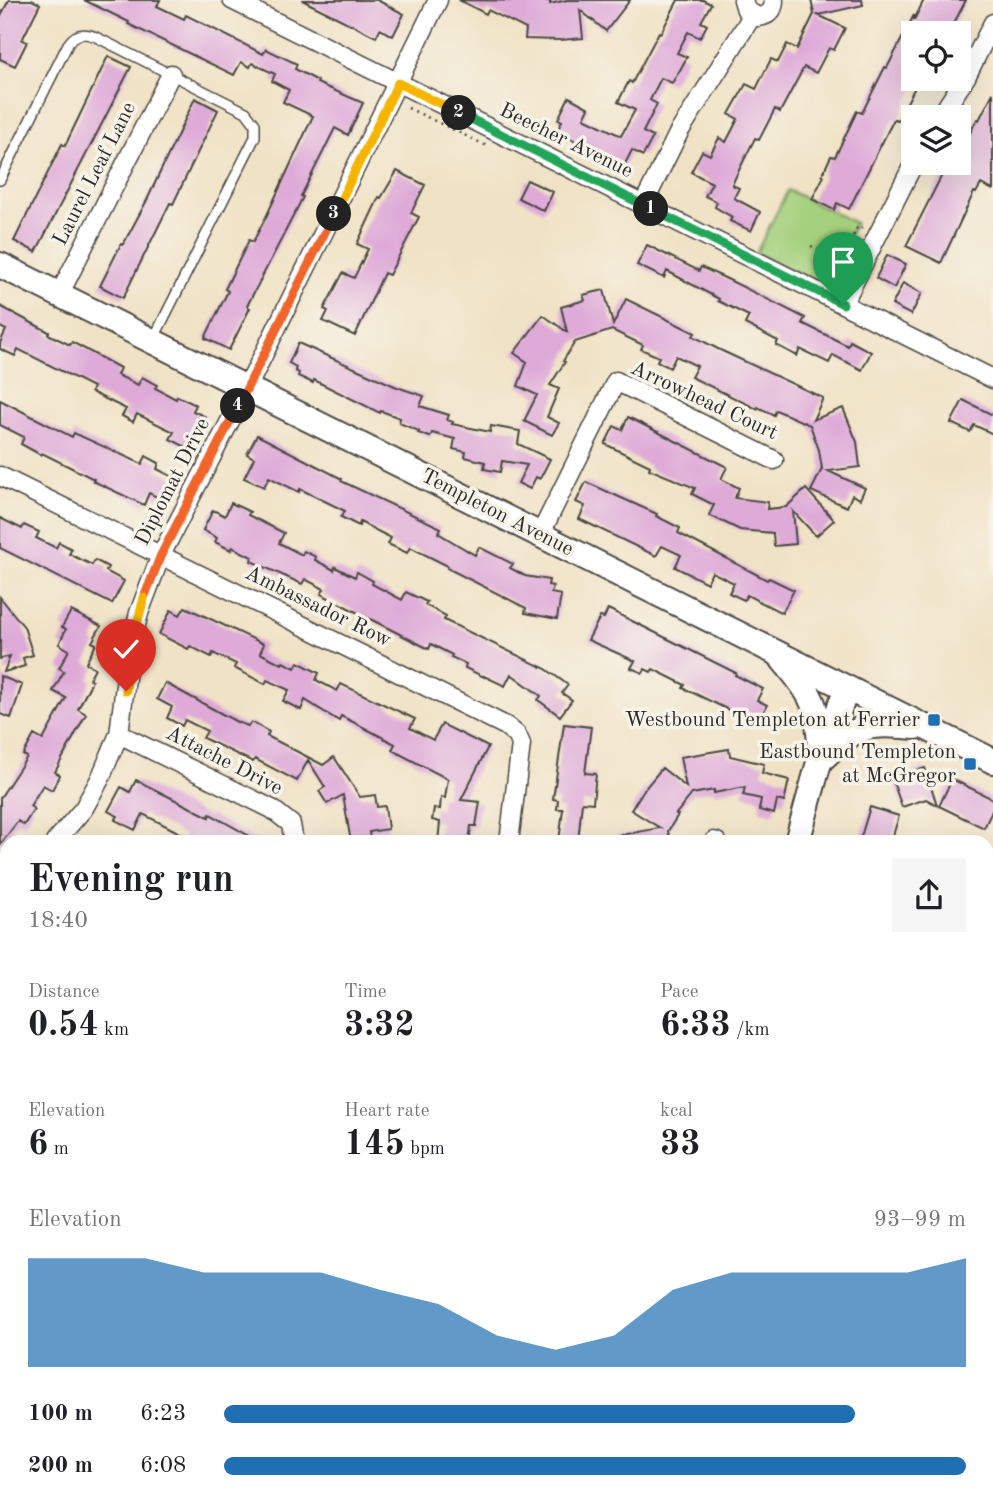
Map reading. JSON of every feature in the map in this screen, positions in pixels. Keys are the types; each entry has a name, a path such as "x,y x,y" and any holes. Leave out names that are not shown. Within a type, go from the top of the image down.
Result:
{"street":[{"name":"Beecher Avenue","path":"232,0 993,379"},
{"name":"Diplomat Drive","path":"61,835 84,808 119,734 129,653 139,613 161,555 247,388 438,0"},
{"path":"643,205 748,8 758,17 768,14 773,9 774,0"},
{"path":"948,105 966,77 993,23"},
{"name":"Laurel Leaf Lane","path":"60,295 171,74"},
{"path":"843,304 908,175"},
{"name":"Templeton Avenue","path":"0,265 993,761"},
{"name":"Arrowhead Court","path":"540,535 616,381 774,460"},
{"name":"Ambassador Row","path":"0,476 512,730 522,744 510,835"},
{"path":"779,654 813,701 820,722 821,760"},
{"path":"799,835 821,760 847,688"},
{"path":"821,760 859,728 929,728"},
{"name":"Attache Drive","path":"119,734 272,809 290,824 292,835"}],"lane":[{"path":"0,180 71,38 79,34 88,34 246,112 256,124 256,137 153,341"}],"path":[{"path":"408,108 493,149"},
{"path":"824,295 858,226 876,235"},
{"path":"811,246 841,261"}],"green space":[{"path":"788,190 855,223 824,286 756,253"}],"building":[{"path":"9,0 32,0 40,4 22,40 27,42 15,66 0,59 0,17"},
{"path":"84,0 160,0 157,6 184,19 186,15 263,54 266,49 297,64 295,69 318,81 317,83 363,103 348,135 335,128 247,306 250,308 229,350 205,338 228,291 225,289 249,240 253,242 267,215 313,116 283,102 289,90 272,81 275,74 252,63 250,67 241,62 234,75"},
{"path":"302,0 377,0 404,14 393,36 380,29 376,37"},
{"path":"459,0 550,1 550,4 567,0 630,0 606,31 580,10 583,38 560,40 525,39 526,29 488,10 486,14"},
{"path":"678,0 703,0 711,4 701,22 707,25 700,38 688,32 677,53 687,57 680,70 672,83 661,78 650,100 657,104 643,132 653,137 643,156 632,150 624,166 610,159 612,156 592,146 590,149 557,131 562,121 558,119 569,97 589,108 584,118 621,136 635,110 618,102 629,81 632,83"},
{"path":"811,0 862,0 863,5 818,15 845,28 834,50 829,48 816,73 804,67 780,112 775,109 759,140 755,138 736,176 732,185 739,188 734,198 760,212 751,231 730,221 732,217 715,207 717,202 705,196 712,183 691,172 702,151 710,155 719,138 726,142 738,119 729,114 746,84 756,89 771,59 778,62 787,44 797,49 814,14"},
{"path":"924,0 966,0 955,21 911,21 914,15 914,20"},
{"path":"901,41 901,91 913,91 906,105 901,105 901,114 898,120 894,119 849,209 837,203 834,210 812,199 831,156 835,157 857,111 862,113 885,67 887,68"},
{"path":"108,56 131,67 36,252 14,241 62,144 65,146"},
{"path":"993,93 993,190 981,184 976,193 974,192 941,263 906,246 942,175 971,175 971,131 977,119 979,120"},
{"path":"195,98 218,110 173,204 170,203 123,298 100,286 147,200"},
{"path":"397,171 425,185 411,213 419,217 389,275 384,273 355,336 323,321 328,311 324,309 343,273 354,278 368,249 357,244 379,197 381,198"},
{"path":"527,180 553,192 544,211 518,198"},
{"path":"647,245 699,271 701,267 805,318 802,323 848,346 850,341 871,352 862,370 833,355 829,363 800,349 797,356 776,345 778,341 745,324 749,316 667,271 664,278 637,265"},
{"path":"887,255 906,264 894,288 876,278"},
{"path":"903,283 922,293 911,315 892,305"},
{"path":"604,290 613,325 626,299 695,333 693,336 718,349 823,398 813,420 843,408 857,442 860,467 828,471 865,488 860,499 852,495 847,507 811,491 822,469 819,450 810,425 776,410 774,415 758,407 757,409 691,377 697,366 676,356 670,368 657,361 659,357 641,349 643,345 612,330 575,342 563,361 565,362 550,385 559,389 547,417 559,423 552,435 524,421 537,395 518,386 527,362 514,353 543,315 567,332 561,307 585,300 583,295"},
{"path":"0,306 49,332 48,334 70,345 72,342 120,368 117,375 138,385 142,377 157,385 155,388 176,399 177,396 196,405 193,411 206,417 190,449 170,439 174,432 137,414 133,422 122,416 126,409 91,392 93,387 18,349 15,356 0,349 6,330 0,327"},
{"path":"298,343 397,387 424,396 420,406 449,415 447,420 453,422 452,424 490,432 491,426 520,431 518,444 550,459 540,479 536,477 530,489 518,483 527,465 502,461 500,472 484,469 485,462 465,457 466,452 453,449 455,439 432,433 430,437 418,433 419,431 399,423 400,418 381,411 380,413 314,380 313,383 298,376 296,367 289,363"},
{"path":"0,400 72,437 74,433 142,464 146,456 159,463 157,469 177,479 166,501 149,493 144,505 21,444 24,437 0,425"},
{"path":"963,400 993,415 993,434 974,425 970,432 951,423"},
{"path":"628,417 727,467 721,479 739,488 735,498 768,502 767,509 786,507 806,489 834,520 816,536 793,511 796,544 774,546 773,533 740,530 709,515 714,505 692,494 695,488 649,469 650,466 605,444 614,426 622,430"},
{"path":"257,435 342,479 341,481 441,528 438,533 475,555 479,547 513,564 510,568 525,576 549,580 548,585 553,586 551,593 561,595 557,619 525,613 526,608 447,568 448,566 410,547 407,553 388,544 391,538 360,522 359,526 341,517 345,511 300,489 299,492 269,477 264,487 244,478 254,458 247,454"},
{"path":"586,482 657,514 656,516 680,528 678,533 767,580 769,578 794,590 782,613 747,595 744,600 729,593 734,583 712,572 707,583 675,567 681,555 662,546 656,556 579,519 585,506 576,502"},
{"path":"231,503 284,533 279,543 302,555 304,551 334,570 335,567 355,577 357,572 373,581 372,584 402,600 406,592 427,602 425,605 446,616 444,620 546,669 568,685 562,693 572,700 560,716 538,700 541,696 511,674 505,686 484,677 465,668 466,664 431,644 429,649 321,594 324,589 305,579 302,584 251,561 252,557 232,547 231,550 215,542 217,538 203,530 213,510 225,516"},
{"path":"0,518 22,529 24,525 39,532 36,538 56,548 59,542 72,549 69,554 92,565 95,560 108,567 106,571 124,581 112,604 0,548"},
{"path":"0,597 24,627 33,655 23,658 25,666 4,672 10,656 0,659"},
{"path":"185,607 264,644 260,653 295,668 298,662 319,673 316,680 337,691 341,684 415,719 410,728 433,740 442,724 488,747 461,800 480,802 476,826 471,826 470,835 439,835 440,822 432,820 434,808 440,809 441,797 445,798 448,779 392,750 395,744 359,725 341,716 339,721 305,700 301,710 283,701 289,690 267,680 265,684 234,668 236,664 213,653 211,657 190,646 188,649 159,634 171,610 180,615"},
{"path":"608,609 763,689 757,700 767,705 758,724 683,688 685,685 653,669 651,672 645,669 643,673 631,668 635,661 588,640 600,617 604,618"},
{"path":"71,611 101,626 92,642 96,644 86,663 95,668 89,679 92,681 78,709 86,714 55,772 60,775 52,790 43,785 30,806 34,809 24,825 18,821 8,835 0,835 0,798 27,757 23,755 34,735 43,740 66,698 53,691 64,671 59,668 69,650 59,644 66,629 62,627"},
{"path":"0,676 22,685 11,718 0,714"},
{"path":"165,683 237,722 248,726 251,722 269,732 267,736 323,765 334,757 360,797 375,795 377,807 385,806 388,829 369,832 369,835 350,835 343,795 327,804 319,791 325,787 308,760 297,781 255,759 253,762 203,738 207,731 185,720 182,726 167,718 172,707 157,699"},
{"path":"564,724 591,727 585,773 596,774 593,803 582,802 579,835 560,835 563,809 557,809 558,800 553,799"},
{"path":"729,749 730,756 764,764 762,773 789,780 784,802 777,800 774,814 759,810 761,799 743,795 745,787 692,794 676,814 678,815 668,831 669,835 621,835 660,828 631,810 662,768 686,787 680,757"},
{"path":"925,768 937,805 926,799 902,807 892,779"},
{"path":"952,779 993,799 993,809 984,828 939,806"},
{"path":"136,780 209,817 210,814 248,835 184,835 143,814 135,830 115,820 118,816 108,811 121,787 130,792"},
{"path":"870,807 899,816 893,835 862,835"}],"place":[{"name":"Westbound Templeton at Ferrier","path":"934,720"},
{"name":"Eastbound Templeton at McGregor","path":"970,764"}],"route":[{"path":"126,691 129,653 139,613 161,555 398,83 843,304"}]}
